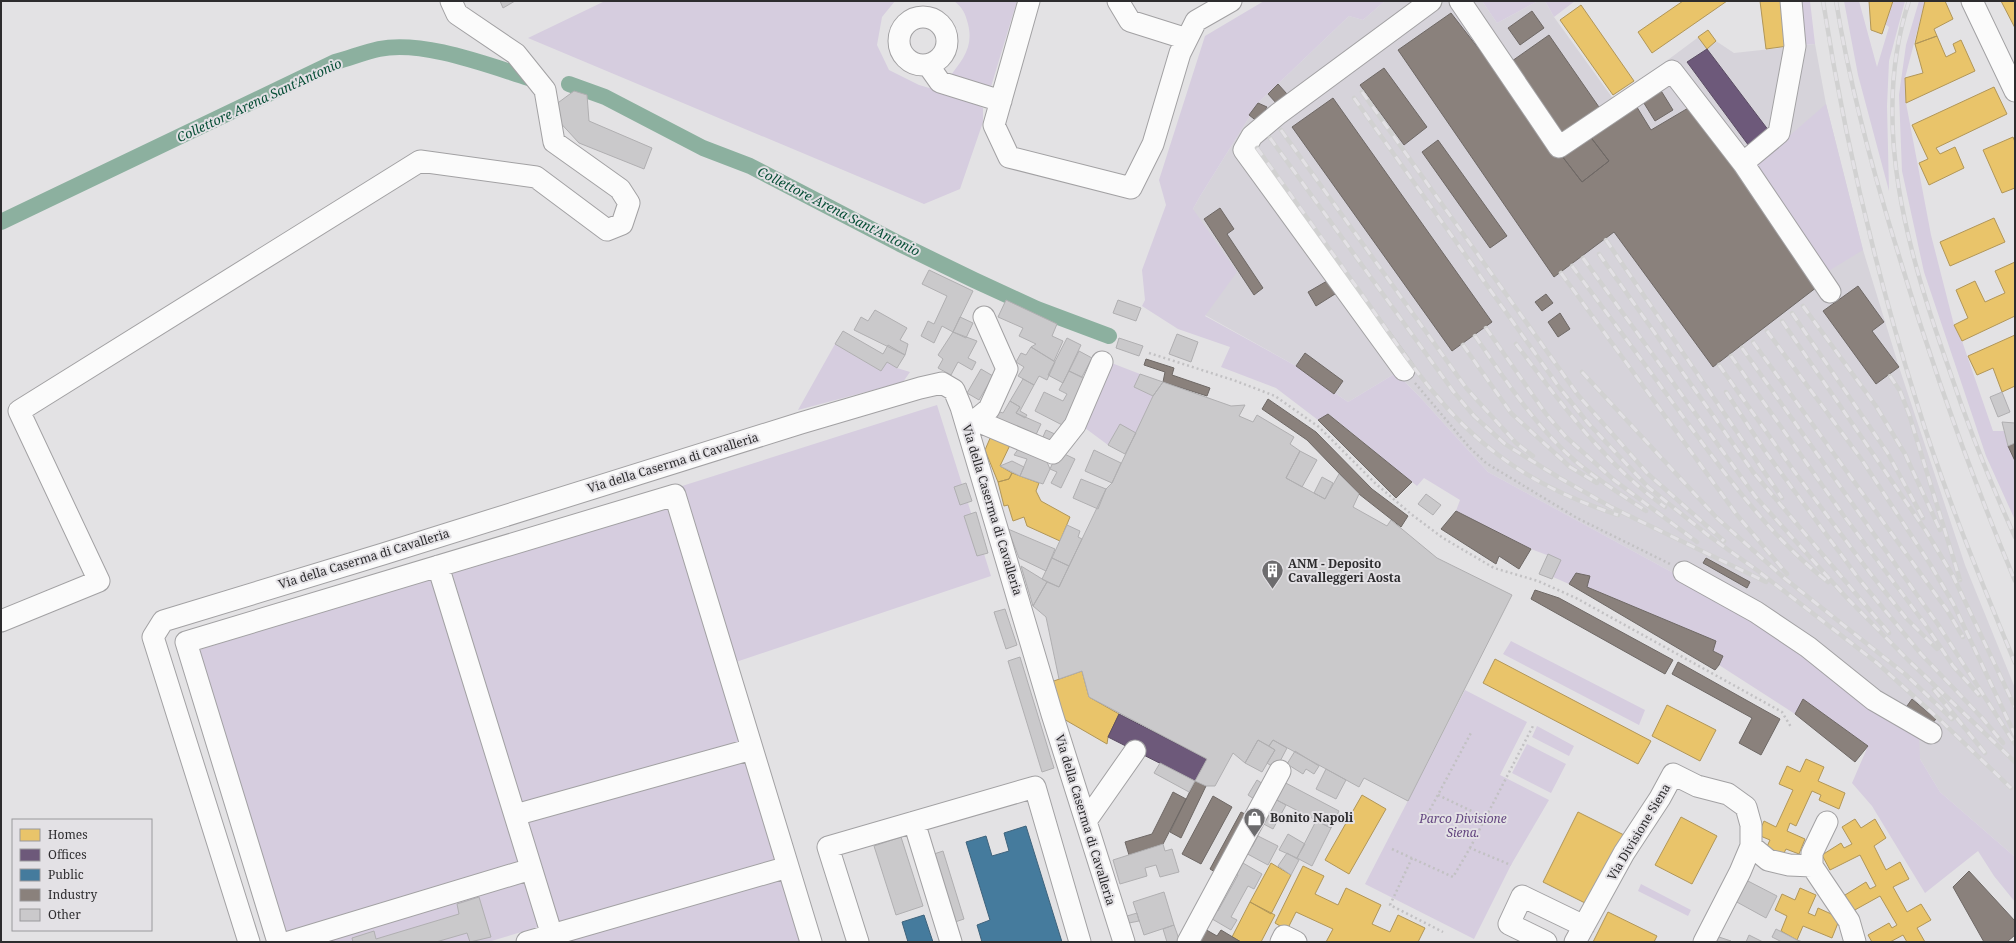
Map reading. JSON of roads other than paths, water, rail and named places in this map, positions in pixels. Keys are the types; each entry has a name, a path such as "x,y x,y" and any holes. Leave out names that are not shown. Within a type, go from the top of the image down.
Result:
{"street":[{"path":"1,621 99,581 19,411 420,161 536,177 607,230 622,224 629,204 620,189 554,142 545,90 516,54 457,14 451,1"},
{"path":"1029,1 994,125 1009,157 1131,188 1153,144 1180,52 1196,21 1231,1"},
{"path":"1118,1 1130,21 1187,39"},
{"path":"1404,370 1244,150 1252,136 1278,114 1431,1"},
{"path":"1460,1 1559,147 1672,71 1743,163 1830,292"},
{"path":"1743,163 1779,133 1795,46 1791,1"},
{"path":"1972,1 2015,91"},
{"path":"928,65 940,82 1001,101"},
{"path":"971,424 989,409 1007,369 984,317"},
{"path":"971,424 1053,454 1076,425 1102,362"},
{"name":"Via della Caserma di Cavalleria","path":"249,942 153,637 163,621 384,554 801,423 942,383 954,390 971,424 1086,821 1124,942"},
{"path":"278,942 186,642 675,495 811,942"},
{"path":"438,566 553,939"},
{"path":"1684,572 1756,612 1808,647 1874,700 1931,733"},
{"path":"515,815 752,749"},
{"path":"1086,821 1135,751"},
{"path":"1188,942 1280,771"},
{"name":"Via Divisione Siena","path":"1580,934 1624,853 1660,798 1673,774 1697,786 1728,794 1746,807 1751,825 1751,846 1728,899 1704,942"},
{"path":"858,942 828,847 1035,787 1080,942"},
{"path":"914,822 951,942"},
{"path":"1827,822 1812,853 1812,866 1849,921 1855,942"},
{"path":"1751,846 1768,860 1789,865 1812,866"},
{"path":"528,942 553,939 788,867"},
{"path":"290,942 531,869"},
{"path":"1546,942 1508,924 1522,896 1580,934"},
{"path":"1281,942 1284,936 1296,942"}],"waterway":[{"name":"Collettore Arena Sant'Antonio","path":"1,222 335,62 374,50 396,47 435,51 455,55 529,78"},
{"name":"Collettore Arena Sant'Antonio","path":"569,84 605,97 703,148 750,166 900,244 974,280 1037,309 1109,336"}],"railway":[{"path":"1823,1 1831,52 1862,202 1901,351 1950,499 2015,663"},
{"path":"1836,1 1848,66 1863,130 1880,193 1912,297 1953,420 2015,581"},
{"path":"1909,1 1898,47 1893,94 1893,140 1899,187 1908,233 1934,325 1956,390 1980,454 2015,537"},
{"path":"1362,92 1578,395 1648,474 1724,541"},
{"path":"1354,98 1559,387 1588,423 1648,487 1709,536 1758,571 1877,663 1939,719 2011,788"},
{"path":"1281,130 1467,389 1516,443 1533,456"},
{"path":"1270,138 1453,391 1474,416 1505,444 1558,477 1611,507 1766,582"},
{"path":"1257,148 1411,364 1426,384 1459,421 1497,454 1540,482 1586,504 1618,515"},
{"path":"1606,240 1782,498"},
{"path":"1599,254 1753,472 1889,633"},
{"path":"1583,258 1755,496 1845,596 1909,661 2015,762"},
{"path":"1572,266 1731,481 1786,545 1828,582"},
{"path":"1561,273 1737,515 1787,574"},
{"path":"1803,306 1876,406 1905,454 1940,530"},
{"path":"1792,313 1887,452 1923,518"},
{"path":"1782,321 1926,531 1953,576 2015,707"},
{"path":"1486,328 1546,414 1566,437 1614,480 1697,542"},
{"path":"1767,331 1862,460 1930,564 1953,603 2015,735"},
{"path":"1475,336 1533,417 1559,446 1591,474 1646,511"},
{"path":"1753,342 1947,610 1963,637"},
{"path":"1516,344 1584,432 1622,472 1665,507"},
{"path":"1463,345 1511,413 1570,467 1597,483"},
{"path":"1742,348 1937,623 2015,744"},
{"path":"1731,356 1844,516 1925,624 1953,666 1979,695"},
{"path":"1719,365 1794,471 1870,573 1906,618 1937,649"},
{"path":"1582,372 1717,518 1783,577 1905,674 1952,719"},
{"path":"1890,376 1900,391 1909,414 1960,580"},
{"path":"1726,392 1765,451 1859,579 1921,654 1983,719 2003,743"},
{"path":"1934,690 1985,753"}],"place":[{"name":"ANM - Deposito Cavalleggeri Aosta","path":"1273,590"},
{"name":"Bonito Napoli","path":"1255,838"}],"park label":[{"name":"Parco Divisione Siena.","path":"1463,826"}]}
